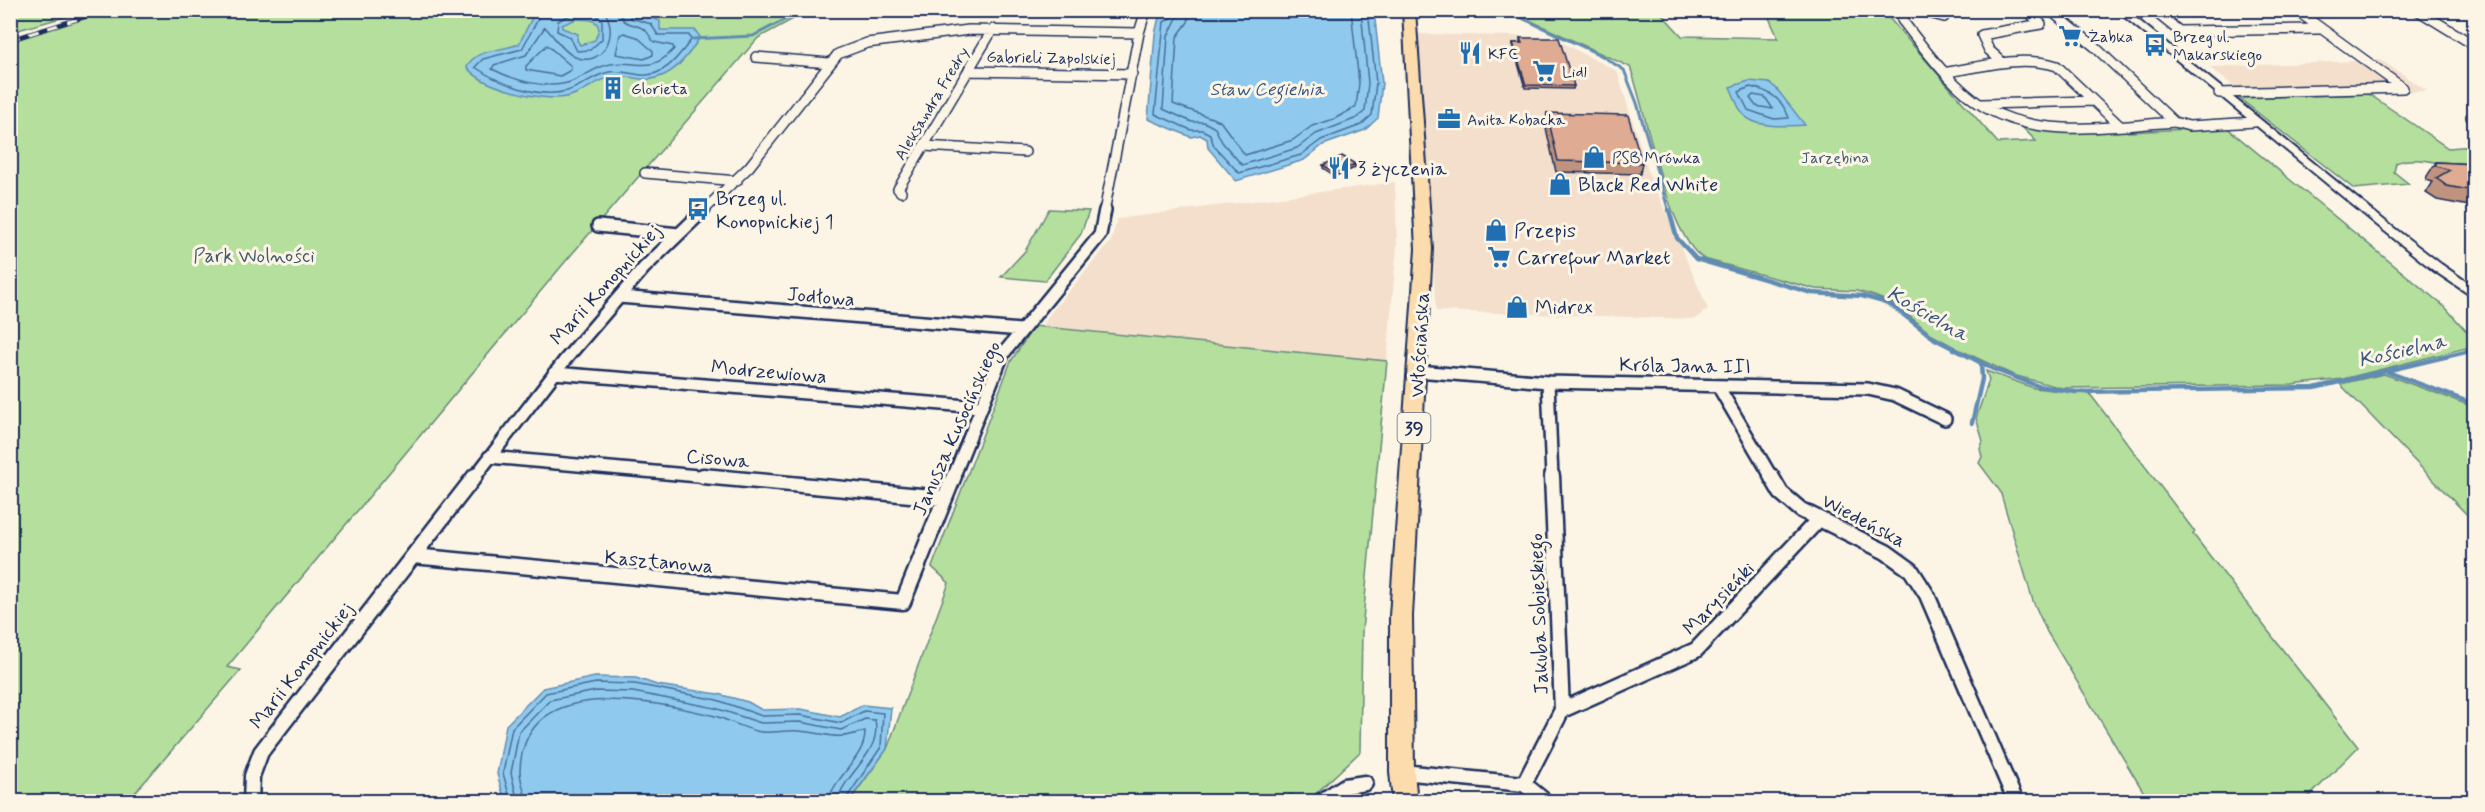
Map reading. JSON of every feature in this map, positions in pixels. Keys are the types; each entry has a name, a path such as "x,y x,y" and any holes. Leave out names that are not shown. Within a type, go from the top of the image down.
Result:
{"main road":[{"name":"Włościańska","path":"1401,10 1410,32"},
{"name":"Włościańska","path":"1405,801 1402,772 1401,616 1418,371 1424,222 1409,10"}],"street":[{"name":"Janusza Kusocińskiego","path":"903,602 1003,354 1100,235 1139,33 1146,10"},
{"path":"1908,10 1902,20 1948,72 1981,104 2013,120 2037,125 2175,122 2189,126 2255,122"},
{"path":"1917,10 1944,17"},
{"path":"2027,11 2038,10"},
{"path":"2050,10 2092,44 2175,122"},
{"path":"2120,10 2219,93 2437,267 2475,292"},
{"path":"2153,10 2179,31 2319,29"},
{"path":"2219,93 2403,88 2319,29 2296,10"},
{"path":"2417,10 2475,45"},
{"path":"2001,60 1989,51 1982,35 2039,26 2041,24 2027,11"},
{"name":"Marii Konopnickiej","path":"248,800 252,767 261,752 554,373 619,297 679,234 737,181 838,54 867,43 938,33 993,29 1139,33"},
{"name":"Aleksandra Fredry","path":"900,192 898,189 993,29"},
{"path":"756,57 829,63"},
{"path":"1948,72 2001,60 2041,62 2057,66 2119,124"},
{"name":"Gabrieli Zapolskiej","path":"968,70 1132,74"},
{"path":"1981,104 2094,101"},
{"path":"924,146 1025,152"},
{"path":"645,173 737,181"},
{"path":"598,226 679,234"},
{"name":"Jodłowa","path":"619,297 1021,330"},
{"name":"Króla Jana III","path":"1418,371 1548,382 1868,389 1894,395 1945,419"},
{"name":"Modrzewiowa","path":"554,373 980,407"},
{"name":"Jakuba Sobieskiego","path":"1524,784 1562,710 1548,382"},
{"name":"Wiedeńska","path":"1718,386 1781,493 1801,510 1886,552 1911,570 1927,595 2016,801"},
{"name":"Cisowa","path":"489,457 943,498"},
{"name":"Marysieńki","path":"1562,710 1696,650 1820,519"},
{"name":"Kasztanowa","path":"413,556 903,602"},
{"path":"1402,772 1524,784 1546,801"},
{"path":"1320,801 1345,786 1365,783"}],"shaded area":[{"path":"1419,34 1551,37 1617,71 1649,174 1708,309 1695,319 1436,311"},
{"path":"2381,60 2427,91 2249,98 2209,67"},
{"path":"1395,182 1397,245 1387,361 1043,326 1048,316 1111,241 1117,219"}],"green space":[{"path":"11,10 86,10 86,11 11,32"},
{"name":"Park Wolności","path":"109,10 822,11 806,12 758,38 565,262 227,667 241,670 128,801 11,802 11,40"},
{"name":"Jarzębina","path":"1510,11 1659,11 1682,36 1778,38 1766,11 1883,11 1998,143 2036,141 2023,128 2123,128 2128,132 2226,127 2446,308 2474,340 2474,346 2343,379 2292,385 2062,388 2013,375 1932,335 1896,305 1874,296 1857,291 1815,289 1704,259 1691,246 1668,200 1630,67"},
{"path":"2369,94 2448,148 2474,146 2474,173 2425,160 2405,160 2396,163 2394,172 2409,184 2354,189 2239,98"},
{"path":"1049,209 1089,211 1081,234 1045,281 1001,277 1025,251"},
{"path":"1034,326 1387,361 1362,631 1360,752 1308,801 1300,801 1291,794 1283,802 849,802 887,749 949,583 932,567 1011,361"},
{"path":"1986,371 2034,388 2090,394 2195,532 2193,534 2358,747 2305,801 2149,801 2047,632 2033,601 2000,491 1979,463 1982,457 1980,449 1983,441 1976,418 1989,380"},
{"path":"2384,374 2474,407 2474,522 2340,384"}],"water":[{"name":"Staw Cegielnia","path":"1174,10 1374,11 1382,83 1378,118 1365,130 1323,145 1304,160 1236,181 1208,148 1207,139 1200,135 1191,137 1148,119 1155,34 1159,17"},
{"path":"509,11 611,11 644,15 660,21 660,30 695,30 700,37 681,63 658,77 645,79 612,77 566,97 528,95 498,87 474,74 467,67 471,61 482,54 519,44 532,18","holes":["576,19 592,20 597,23 599,29 595,40 580,45 577,40 578,34 562,28 562,25"]},
{"path":"1749,81 1769,83 1776,88 1805,125 1763,124 1747,118 1740,110 1730,87"},
{"path":"595,677 636,678 657,685 718,694 748,702 762,710 801,709 840,717 863,705 891,708 887,749 849,801 505,801 497,774 506,725 543,688"}],"building":[{"name":"Lidl","path":"1520,38 1559,38 1574,86 1526,85 1513,43 1522,43"},
{"name":"PSB Mrówka","path":"1547,113 1628,115 1642,163 1558,161"},
{"name":"3 życzenia","path":"1342,156 1355,164 1336,173 1323,165"},
{"path":"2436,162 2475,164 2475,191 2447,186 2436,178 2450,170 2436,166"}],"waterway":[{"name":"Kościelna","path":"693,39 753,36 804,10"},
{"name":"Kościelna","path":"1505,10 1602,56 1624,70 1637,103 1669,212"},
{"name":"Kościelna","path":"1669,210 1677,238 1696,259 1812,293 1862,296 1880,301 1892,306 1935,339 1993,369 2038,386 2076,392 2314,388 2385,371"},
{"name":"Kościelna","path":"2385,371 2474,350"},
{"path":"1972,423 1982,379 1981,363"},
{"path":"2385,371 2474,404"}],"railway":[{"path":"10,40 107,10"}],"place":[{"name":"Żabka","path":"2070,36"},
{"name":"Brzeg ul. Makarskiego","path":"2155,45"},
{"name":"KFC","path":"1470,53"},
{"name":"Lidl","path":"1544,71"},
{"name":"Glorieta","path":"613,88"},
{"name":"Anita Kobacka","path":"1449,119"},
{"name":"PSB Mrówka","path":"1594,157"},
{"name":"3 życzenia","path":"1339,168"},
{"name":"Black Red White","path":"1560,184"},
{"name":"Brzeg ul. Konopnickiej 1","path":"698,209"},
{"name":"Przepis","path":"1496,230"},
{"name":"Carrefour Market","path":"1499,257"},
{"name":"Midrex","path":"1517,307"}]}
